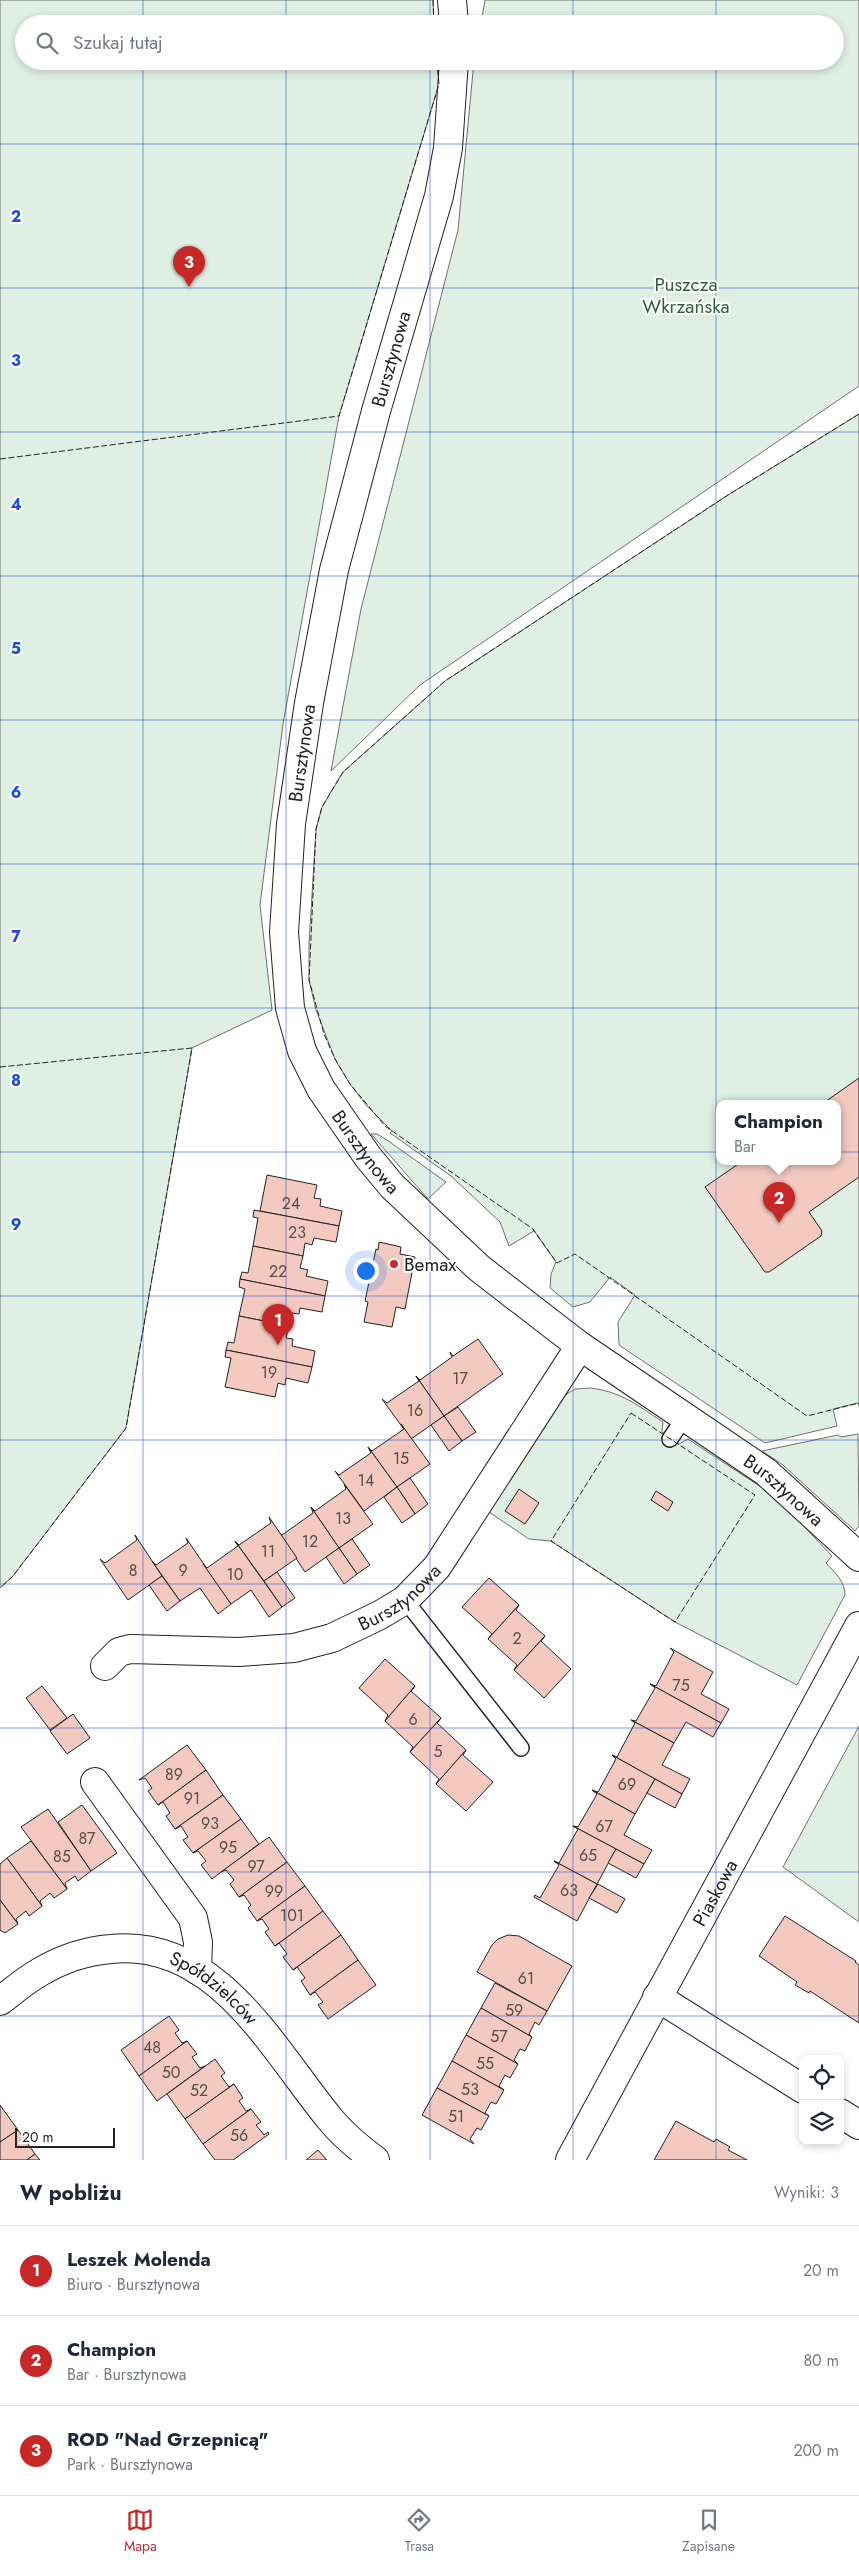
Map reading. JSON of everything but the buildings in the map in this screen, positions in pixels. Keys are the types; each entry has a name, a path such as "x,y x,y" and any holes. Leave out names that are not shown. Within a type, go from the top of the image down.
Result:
{"street":[{"path":"452,0 453,15"},
{"name":"Bursztynowa","path":"453,70 448,148 439,196 376,411 334,570 309,703 292,824 284,932 290,1008 302,1051 321,1089 349,1132 392,1186 479,1268 580,1346 678,1428 766,1472 859,1557"},
{"name":"Bursztynowa","path":"105,1666 119,1652 130,1649 239,1652 294,1648 332,1638 380,1615 405,1600 437,1567 580,1346"},
{"name":"Piaskowa","path":"570,2160 859,1626"},
{"path":"95,1782 193,1918 198,1942 197,1970"},
{"name":"Spółdzielców","path":"0,2001 40,1971 86,1952 127,1947 164,1954 197,1970 222,1987 248,2014 331,2121 375,2160"},
{"path":"657,1997 799,2086"},
{"path":"844,2115 859,2124"}],"lane":[{"path":"405,1600 521,1748"}],"green space":[{"path":"0,0 433,0 434,15 15,15 15,70 438,70 439,84 339,416 283,724 260,905 272,1010 192,1048 126,1428 13,1576 0,1588"},
{"name":"Puszcza Wkrzańska","path":"485,0 859,0 859,386 420,685 331,771 361,609 458,230 473,70 844,70 844,15 482,15"},
{"path":"859,414 859,1406 858,1403 833,1409 837,1426 765,1443 619,1345 618,1322 635,1295 610,1277 590,1302 573,1307 550,1288 551,1274 556,1262 534,1231 509,1246 500,1222 451,1176 390,1133 392,1131 367,1106 350,1084 335,1059 316,1010 309,980 309,944 316,829 322,807 343,772 445,681 728,495"},
{"path":"371,1134 377,1134 387,1140 446,1182 428,1199"},
{"path":"591,1388 621,1396 637,1405 663,1422 662,1432 679,1444 688,1439 761,1487 797,1519 832,1556 826,1563 841,1581 845,1595 797,1685 675,1622 551,1541 529,1539 489,1512 562,1397 575,1389"},
{"path":"858,1434 859,1526 855,1531 783,1465 762,1451 838,1435 841,1437"},
{"path":"859,1726 859,1922 783,1867"}],"fence":[{"path":"433,0 434,15"},
{"path":"0,459 339,416 439,84 438,70"},
{"path":"859,414 728,495 445,681 343,772 322,807 316,829 309,980 324,1034 335,1059 350,1084 385,1126 533,1229 557,1263 575,1254 807,1416 859,1403"},
{"path":"0,1067 192,1048 126,1428 13,1576 0,1588"},
{"path":"631,1413 755,1495 675,1622 551,1541 631,1413"}],"place":[{"name":"ROD \"Nad Grzepnicą\"","path":"189,287"},
{"name":"Champion","path":"779,1223"},
{"name":"Bemax","path":"394,1264"},
{"name":"Leszek Molenda","path":"278,1345"}]}
